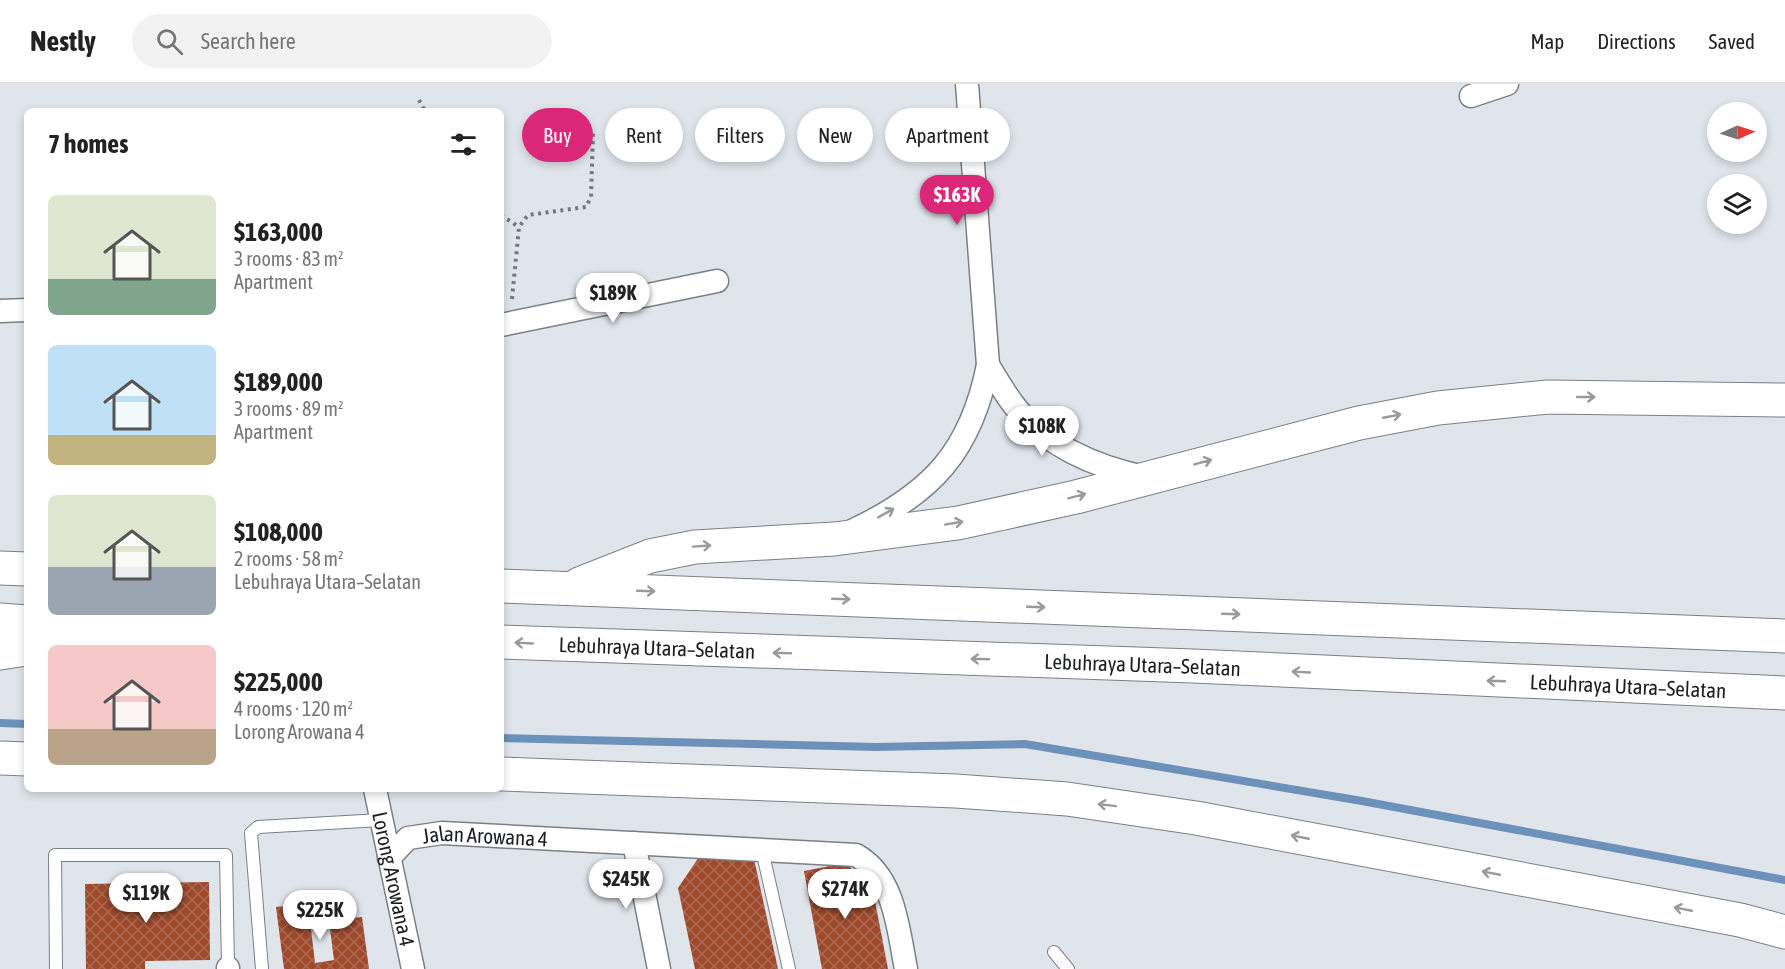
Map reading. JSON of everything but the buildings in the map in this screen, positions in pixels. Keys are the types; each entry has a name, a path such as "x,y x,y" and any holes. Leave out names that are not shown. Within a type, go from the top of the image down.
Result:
{"highway":[{"path":"567,588 650,556 695,546 834,539 958,523 1076,497 1359,423 1490,402 1548,397 1785,400"},
{"path":"0,568 24,569"},
{"path":"504,586 1785,636"},
{"path":"0,620 24,622"},
{"name":"Lebuhraya Utara–Selatan","path":"504,642 1193,666 1785,693"},
{"path":"0,653 24,649"},
{"path":"0,758 24,759"},
{"path":"504,774 956,791 1067,800 1196,818 1740,920 1785,932"},
{"path":"1740,920 1785,919"}],"street":[{"path":"834,539 903,504 936,476 954,455 970,427 981,399 988,365 967,84"},
{"path":"1471,96 1507,84"},
{"path":"508,324 717,281"},
{"path":"0,311 24,310"},
{"path":"988,365 1014,406 1036,427 1065,449 1094,463 1146,477"},
{"name":"Lorong Arowana 4","path":"376,792 412,969"},
{"name":"Jalan Arowana 4","path":"389,858 408,838 441,833 856,855 868,862 891,897 906,969"},
{"path":"634,843 659,969"}],"lane":[{"path":"261,969 251,833 258,827 381,820"},
{"path":"762,850 789,969"},
{"path":"56,969 55,855 226,855 228,968"},
{"path":"1054,952 1068,969"}],"path":[{"path":"419,100 423,108"},
{"path":"508,324 519,227 528,215 586,207 591,197 592,162"},
{"path":"504,217 519,227"}],"waterway":[{"path":"0,723 24,724"},
{"path":"504,738 876,747 1025,744 1362,801 1785,880"}]}
